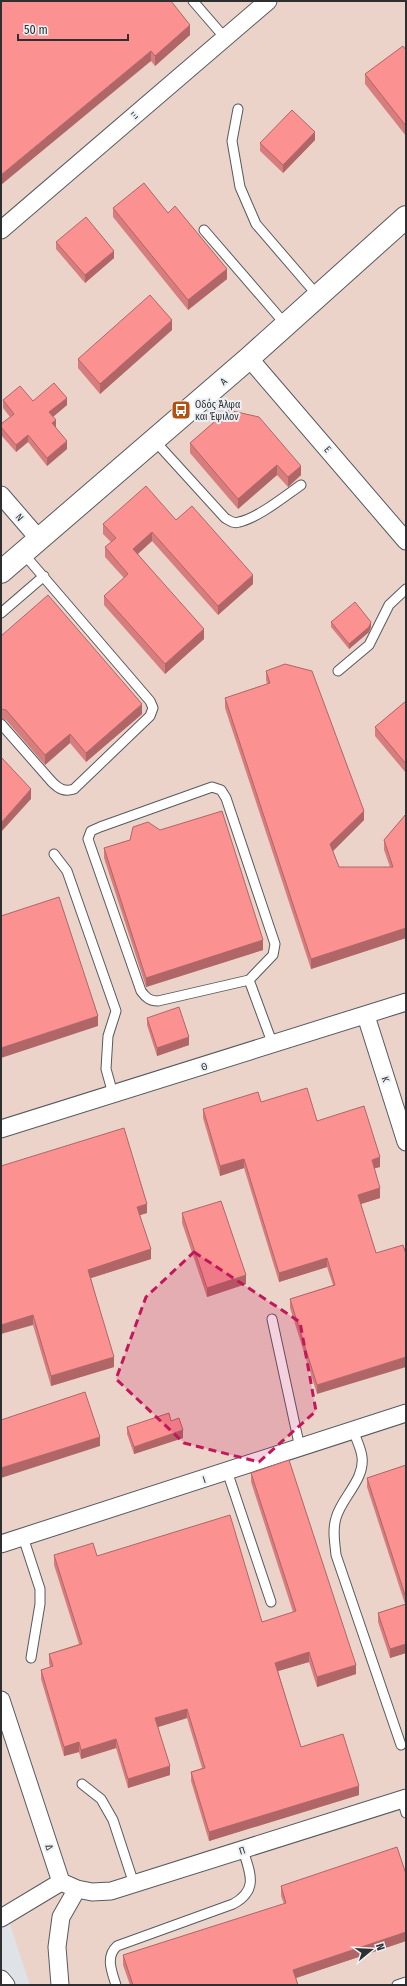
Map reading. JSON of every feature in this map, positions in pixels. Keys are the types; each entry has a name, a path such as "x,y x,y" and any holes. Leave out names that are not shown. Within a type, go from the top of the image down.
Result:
{"street":[{"name":"Ξ","path":"1,230 268,1"},
{"name":"Α","path":"1,572 249,358 406,216"},
{"name":"Ε","path":"249,358 406,541"},
{"name":"Ν","path":"1,495 31,546"},
{"name":"Θ","path":"1,1130 366,1016 406,1002"},
{"name":"Κ","path":"366,1016 406,1142"},
{"name":"Ι","path":"1,1544 406,1413"},
{"name":"Δ","path":"1,1700 61,1882"},
{"name":"Π","path":"77,1889 92,1892 111,1891 243,1850 405,1803"},
{"path":"1,1918 61,1882 77,1889 61,1917 57,1947 60,1985"},
{"path":"1,1979 6,1985"}],"lane":[{"path":"193,1 225,38"},
{"path":"238,109 232,140 240,187 256,224 318,296"},
{"path":"204,230 286,325"},
{"path":"154,440 225,518 232,522 239,523 261,512 301,485"},
{"path":"1,724 56,786 61,790 67,791 74,789 152,712 150,701 44,576 31,546"},
{"path":"1,613 44,576"},
{"path":"338,671 369,645 389,606 406,589"},
{"path":"212,787 221,790 226,798 275,944 273,955 249,980 158,1002 148,999 141,992 88,839 91,831 95,828 212,787"},
{"path":"54,854 67,871 116,1012 108,1036 106,1070 113,1094"},
{"path":"249,980 273,1045"},
{"path":"272,1319 300,1448"},
{"path":"353,1430 362,1458 360,1471 355,1483 336,1517 333,1530 336,1555 401,1745"},
{"path":"227,1471 271,1602"},
{"path":"24,1537 40,1589 40,1604 31,1658"},
{"path":"82,1784 101,1800 113,1820 134,1884"},
{"path":"116,1985 110,1959 111,1954 117,1946 233,1904 242,1899 248,1891 251,1883 251,1875 243,1850"},
{"path":"397,1985 406,1982"}],"highlighted area":[{"path":"194,1252 300,1322 316,1411 259,1462 184,1443 116,1379 146,1297"}],"shaded area":[{"path":"1,1 406,1 406,1985 30,1985 1,1897"}],"building":[{"path":"1,1 171,1 190,25 155,56 151,51 1,175"},
{"path":"403,46 406,50 406,126 365,74"},
{"path":"292,110 315,132 283,165 260,143"},
{"path":"144,183 168,213 175,206 227,269 188,300 113,208"},
{"path":"86,217 114,251 85,275 56,242"},
{"path":"150,295 172,320 100,384 78,359"},
{"path":"54,383 67,398 49,412 56,420 52,423 67,441 47,458 28,435 16,445 1,427 1,424 14,414 3,400 20,386 33,401"},
{"path":"228,410 259,417 301,466 288,477 277,465 238,499 190,443"},
{"path":"146,486 176,520 192,506 253,575 218,606 152,532 133,549 204,629 165,664 104,596 128,574 105,547 116,538 103,524"},
{"path":"48,595 142,704 86,753 70,734 45,755 6,710 1,709 1,636"},
{"path":"355,602 371,622 369,627 349,644 331,622"},
{"path":"285,664 312,671 364,811 330,844 339,867 393,867 384,840 406,814 406,928 311,959 225,698 270,683 266,671"},
{"path":"406,701 406,764 375,727"},
{"path":"1,757 31,789 1,823"},
{"path":"222,811 263,940 146,978 104,848 130,840 133,827 148,822 160,830"},
{"path":"59,897 98,1016 1,1048 1,916"},
{"path":"179,1007 189,1037 157,1048 147,1018"},
{"path":"307,1088 317,1121 364,1106 380,1157 372,1160 380,1188 358,1195 376,1253 403,1245 406,1254 406,1357 317,1385 290,1299 335,1285 327,1258 279,1273 244,1159 220,1166 203,1109 258,1092 261,1102"},
{"path":"124,1128 147,1204 137,1207 151,1249 88,1270 114,1357 51,1376 33,1315 1,1325 1,1166"},
{"path":"221,1201 246,1275 207,1288 182,1213"},
{"path":"85,1392 100,1437 1,1468 1,1420"},
{"path":"169,1413 171,1421 179,1418 183,1430 134,1447 127,1427"},
{"path":"289,1460 356,1665 317,1677 309,1652 275,1663 301,1747 343,1734 359,1786 209,1832 191,1772 205,1768 187,1709 155,1718 170,1766 128,1779 116,1739 81,1750 79,1742 64,1747 41,1670 53,1666 49,1654 82,1644 54,1555 93,1543 97,1556 230,1515 262,1622 296,1611 251,1473"},
{"path":"406,1465 406,1598 367,1478"},
{"path":"406,1604 406,1644 390,1649 378,1613"},
{"path":"397,1847 406,1874 406,1932 293,1970 298,1985 133,1985 123,1955 286,1903 281,1886"}],"place":[{"name":"Οδός Άλφα και Έψιλον","path":"181,410"}]}
